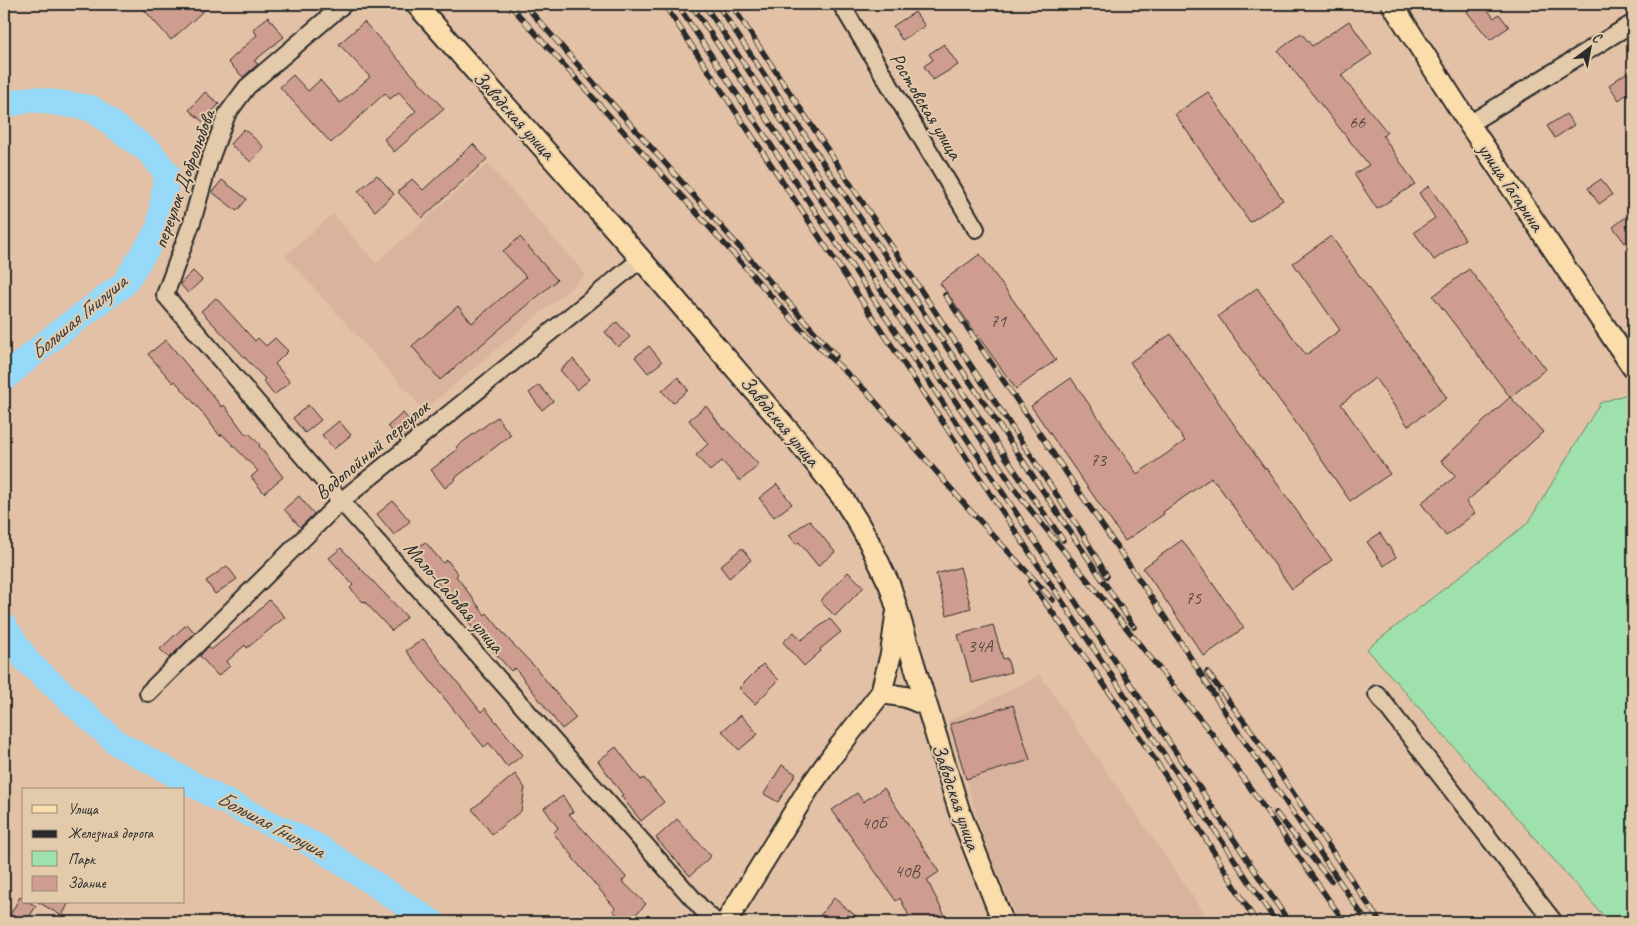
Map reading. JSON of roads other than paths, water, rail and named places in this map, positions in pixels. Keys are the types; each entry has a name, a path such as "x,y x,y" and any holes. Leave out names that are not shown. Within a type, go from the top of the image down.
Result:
{"main road":[{"name":"Заводская улица","path":"416,4 642,259 790,432 842,497 869,542 890,586 959,810 1003,922"},
{"name":"улица Гагарина","path":"1392,4 1469,124 1633,368"},
{"path":"726,922 804,795 881,693 895,634 897,610"},
{"path":"881,693 906,697 926,706"}],"street":[{"name":"переулок Добролюбова","path":"165,295 192,222 209,162 227,114 247,87 344,4"},
{"name":"Ростовская улица","path":"841,4 976,229"},
{"path":"1469,124 1633,23"},
{"name":"Водопойный переулок","path":"148,693 341,501 642,259"},
{"name":"Мало-Садовая улица","path":"165,295 341,501 702,909 716,922"},
{"path":"1377,694 1554,922"}],"waterway":[{"name":"Большая Гнилуша","path":"4,105 32,99 91,108 151,153 167,174 159,229 124,284 57,334 4,378"},
{"name":"Большая Гнилуша","path":"4,626 27,661 117,743 220,799 320,848 432,922"}],"railway":[{"path":"509,4 791,318 867,392 967,507 1053,600"},
{"path":"524,4 836,356"},
{"path":"664,4 1276,922"},
{"path":"677,4 1289,922"},
{"path":"691,4 1021,498 1213,735 1341,917"},
{"path":"704,4 1027,489 1063,540"},
{"path":"717,4 1134,627"},
{"path":"731,4 1082,533 1107,576"},
{"path":"945,295 1164,616 1232,723 1367,922"},
{"path":"1030,582 1090,664 1148,749 1256,922"},
{"path":"1207,672 1252,732 1380,922"},
{"path":"1276,813 1331,881"}]}
